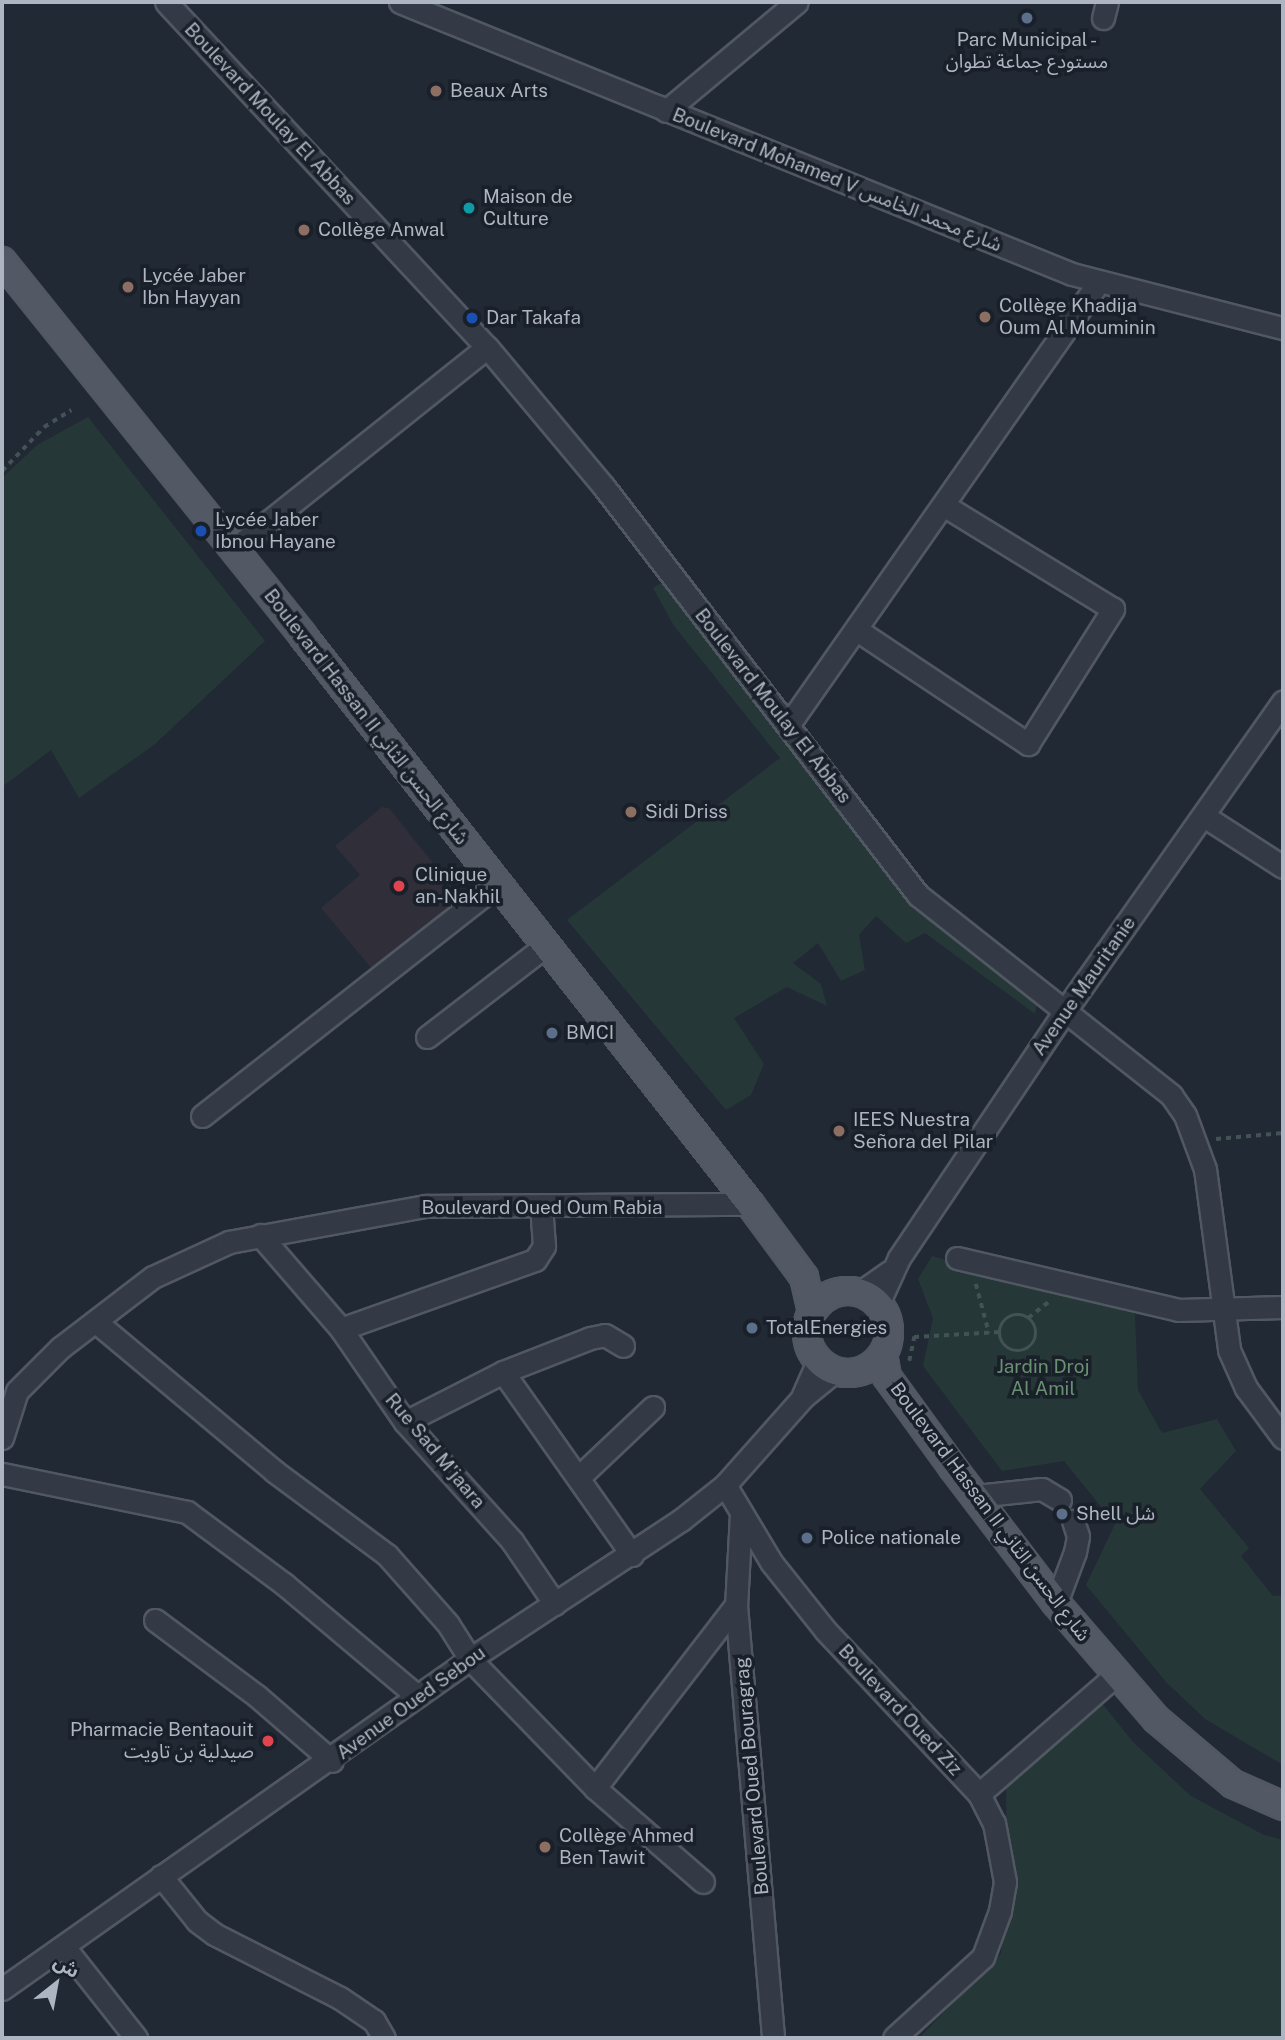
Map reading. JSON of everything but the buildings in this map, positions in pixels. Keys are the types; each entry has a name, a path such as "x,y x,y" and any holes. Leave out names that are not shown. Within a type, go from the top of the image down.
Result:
{"main road":[{"name":"Boulevard Hassan II شارع الحسن الثاني","path":"2,261 750,1205 804,1277 812,1311"},
{"path":"804,1277 859,1296 888,1328 883,1372 827,1366 808,1346 806,1328 812,1311 824,1298 859,1296"},
{"name":"Boulevard Hassan II شارع الحسن الثاني","path":"883,1372 1056,1603 1117,1674 1196,1757 1233,1784 1283,1806"}],"street":[{"name":"Boulevard Moulay El Abbas","path":"166,2 487,347 604,487 918,895 1171,1095 1196,1140 1205,1169 1229,1350 1246,1388 1283,1438"},
{"name":"Boulevard Mohamed V شارع محمد الخامس","path":"400,2 1098,283 1283,328"},
{"path":"666,111 797,2"},
{"path":"789,724 1098,283"},
{"path":"233,550 487,347"},
{"path":"857,630 1028,744 1113,609 943,505"},
{"name":"Avenue Mauritanie","path":"859,1296 889,1272 1064,1012 1283,702"},
{"path":"1204,816 1283,867"},
{"path":"202,1116 498,884"},
{"path":"427,1037 545,946"},
{"path":"341,1329 535,1261 544,1246 541,1205"},
{"name":"Boulevard Oued Oum Rabia","path":"2,1438 17,1391 34,1372 153,1277 191,1256 260,1235 426,1206 750,1205"},
{"name":"Rue Sad M'jaara","path":"260,1235 341,1329 405,1422 512,1541 555,1604"},
{"path":"967,1261 1178,1310 1283,1307"},
{"path":"96,1322 274,1471 387,1555 448,1624 470,1659 595,1788 703,1882"},
{"path":"405,1422 503,1371 590,1338 605,1335 623,1346"},
{"name":"Avenue Oued Sebou","path":"4,1982 65,1948 162,1876 332,1760 470,1659 632,1555 725,1485 827,1366"},
{"path":"503,1371 632,1555"},
{"path":"579,1477 653,1407"},
{"path":"2,1474 187,1513 284,1584 417,1696"},
{"name":"Boulevard Oued Ziz","path":"725,1485 771,1562 825,1630 979,1794 994,1823 1005,1882 1000,1911 983,1957 894,2038"},
{"path":"976,1496 1042,1489 1060,1500"},
{"name":"Boulevard Oued Bouragrag","path":"741,1514 736,1605 773,2038"},
{"path":"1056,1603 1075,1552 1077,1536 1073,1521"},
{"path":"595,1788 736,1605"},
{"path":"155,1620 257,1696 332,1760"},
{"path":"979,1794 1117,1674"},
{"path":"162,1876 205,1928 340,1998 373,2021 384,2038"},
{"path":"65,1948 136,2038"}],"path":[{"path":"2,471 44,427 71,410"},
{"path":"1196,1140 1283,1133"},
{"path":"967,1261 975,1277 989,1332"},
{"path":"1000,1332 1010,1317 1028,1318 1057,1295 1061,1284"},
{"path":"1000,1332 1008,1348 1026,1349 1036,1334 1028,1318"},
{"path":"883,1372 904,1376 914,1337 1000,1332"}],"shaded area":[{"name":"Clinique an-Nakhil","path":"382,807 389,808 460,897 373,970 321,908 360,875 335,846"}],"green space":[{"path":"88,417 265,641 154,745 79,798 51,750 2,787 2,478 37,445"},
{"path":"665,580 907,899 1037,1003 1035,1014 925,933 906,943 876,916 859,935 865,970 841,981 818,943 793,963 821,984 827,1006 787,987 734,1018 764,1064 751,1095 726,1110 567,920 780,758 674,626 653,588"},
{"name":"Jardin Droj Al Amil","path":"932,1256 1135,1314 1138,1390 1162,1433 1217,1419 1236,1451 1200,1489 1249,1548 1241,1556 1273,1596 1283,1595 1283,1765 1205,1719 1166,1682 1086,1585 1115,1524 1064,1461 1002,1471 923,1366 933,1318 918,1279"},
{"path":"1101,1702 1133,1742 1191,1796 1264,1835 1283,1840 1283,2038 919,2038 1001,1954 1007,1891 1006,1787"}],"place":[{"name":"Parc Municipal - مستودع جماعة تطوان","path":"1027,18"},
{"name":"Beaux Arts","path":"436,91"},
{"name":"Maison de Culture","path":"469,208"},
{"name":"Collège Anwal","path":"304,230"},
{"name":"Lycée Jaber Ibn Hayyan","path":"128,287"},
{"name":"Collège Khadija Oum Al Mouminin","path":"985,317"},
{"name":"Dar Takafa","path":"472,318"},
{"name":"Lycée Jaber Ibnou Hayane","path":"201,531"},
{"name":"Sidi Driss","path":"631,812"},
{"name":"Clinique an-Nakhil","path":"399,886"},
{"name":"BMCI","path":"552,1033"},
{"name":"IEES Nuestra Señora del Pilar","path":"839,1131"},
{"name":"TotalEnergies","path":"752,1328"},
{"name":"Shell شل","path":"1062,1514"},
{"name":"Police nationale","path":"807,1538"},
{"name":"Pharmacie Bentaouit صيدلية بن تاويت","path":"268,1741"},
{"name":"Collège Ahmed Ben Tawit","path":"545,1847"}]}
